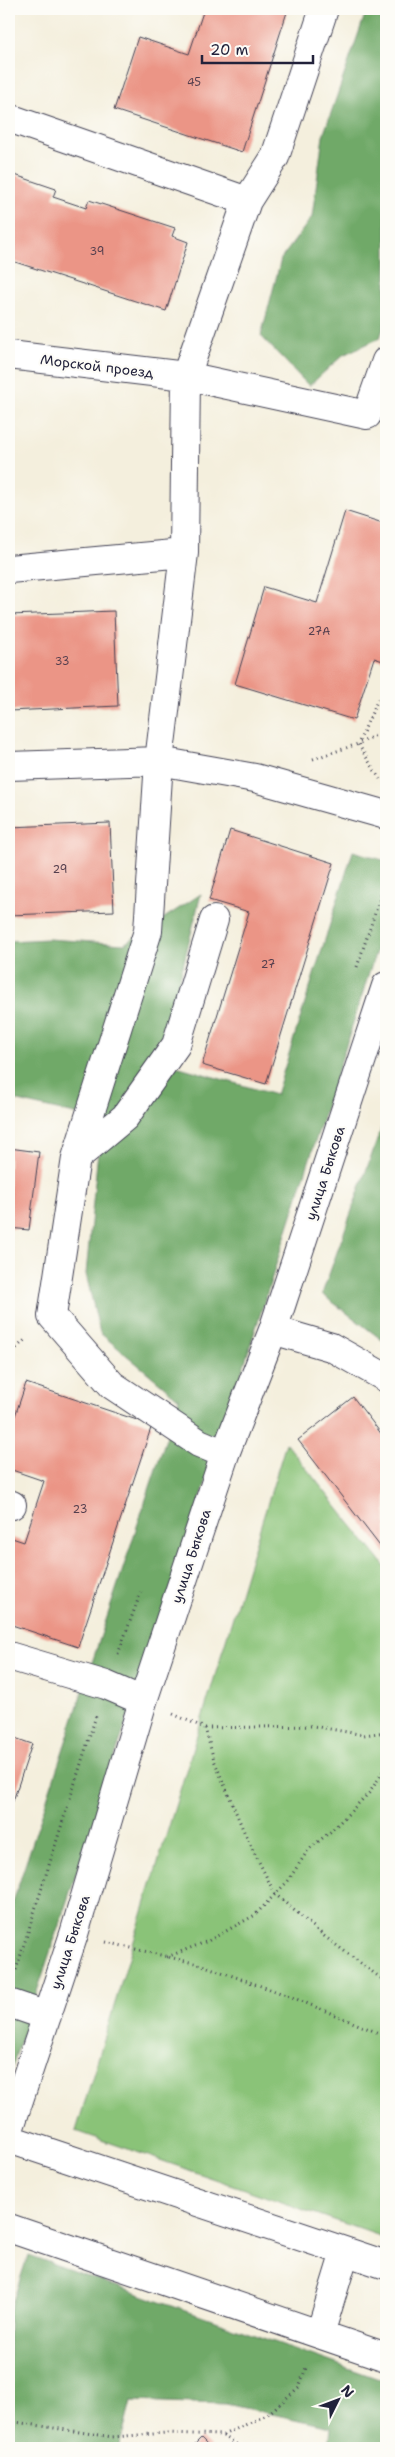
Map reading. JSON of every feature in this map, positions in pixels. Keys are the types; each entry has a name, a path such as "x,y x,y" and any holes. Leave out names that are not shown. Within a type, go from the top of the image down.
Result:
{"street":[{"path":"225,1454 199,1443 112,1385 52,1316 76,1158 148,931 159,762 184,553 186,376 246,201 275,157 324,9"},
{"path":"9,118 246,201"},
{"name":"Морской проезд","path":"9,356 186,376 367,415 386,361"},
{"path":"9,570 184,553"},
{"path":"9,766 159,762 255,778 386,816"},
{"path":"76,1158 125,1117 176,1045 214,920"},
{"name":"улица Быкова","path":"9,2130 74,1934 143,1701 225,1454 273,1330 386,986"},
{"path":"273,1330 331,1347 386,1378"},
{"path":"9,1656 106,1685 143,1701"},
{"path":"9,2003 47,2016"},
{"path":"9,2139 386,2265"},
{"path":"9,2228 386,2357"},
{"path":"320,2334 345,2252"}],"path":[{"path":"358,744 378,699"},
{"path":"311,760 358,744 386,730"},
{"path":"358,744 382,782"},
{"path":"143,1701 205,1728 313,1726 364,1735 386,1732"},
{"path":"205,1728 214,1760 245,1834 275,1894 324,1936 386,1982"},
{"path":"166,1958 208,1941 255,1915 288,1881 308,1850 330,1832 370,1792 386,1767"},
{"path":"74,1934 166,1958 202,1965 263,1986 386,2036"},
{"path":"9,2421 112,2437 166,2433 223,2435 267,2415 299,2387 320,2334"},
{"path":"223,2435 244,2448"}],"green space":[{"path":"367,9 386,9 386,320 380,338 343,355 309,386 261,336 281,259 312,217 323,136"},
{"path":"353,851 386,861 386,920 223,1431 9,2076 9,1914 179,1399 100,1333 86,1274 101,1120 9,1099 9,941 48,939 124,944 201,894 159,1061 276,1095"},
{"path":"386,1115 386,1343 322,1294"},
{"path":"286,1443 386,1568 386,2238 76,2131"},
{"path":"28,2255 382,2380 386,2408 386,2448 329,2448 331,2427 226,2404 131,2401 119,2448 9,2448 9,2313"}],"building":[{"path":"204,9 288,9 242,152 114,110 138,37 189,54"},
{"path":"9,173 56,189 53,197 86,208 89,200 175,228 172,236 188,242 166,311 9,260"},
{"path":"345,511 386,524 386,662 374,658 354,720 235,684 264,587 317,603"},
{"path":"114,611 118,706 9,711 9,615"},
{"path":"110,823 114,911 9,915 9,827"},
{"path":"230,830 334,863 266,1084 202,1065 249,912 209,900"},
{"path":"9,1148 39,1152 29,1230 9,1228"},
{"path":"26,1383 152,1425 78,1647 9,1624 9,1537 24,1542 44,1481 9,1469 9,1434"},
{"path":"353,1397 386,1440 386,1554 298,1440"},
{"path":"9,1736 32,1744 9,1813"},
{"path":"201,2438 211,2448 191,2448"}]}
